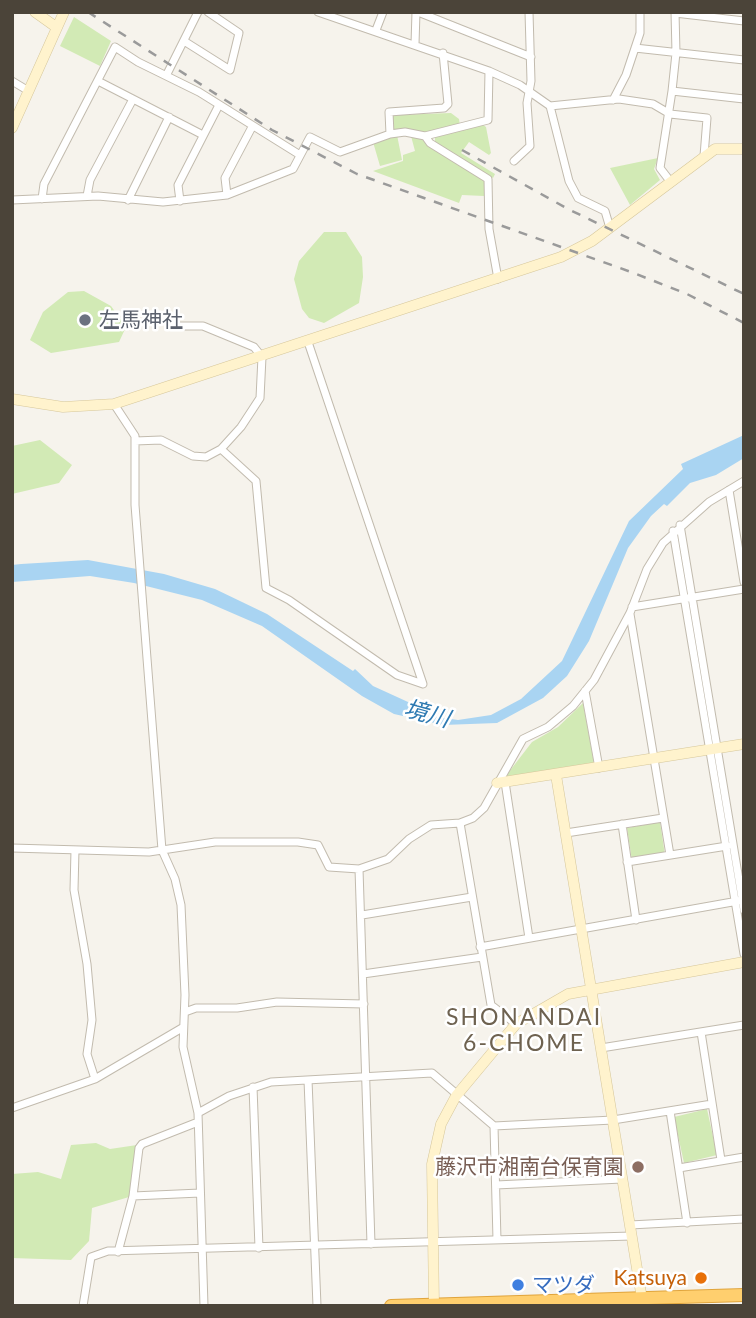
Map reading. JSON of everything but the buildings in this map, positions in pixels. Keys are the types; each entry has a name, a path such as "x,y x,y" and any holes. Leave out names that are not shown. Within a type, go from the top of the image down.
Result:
{"highway":[{"path":"391,1306 643,1302 744,1295"}],"street":[{"path":"35,12 56,27"},
{"path":"12,128 64,12"},
{"path":"167,74 198,12"},
{"path":"184,41 230,70 239,33 208,12"},
{"path":"318,12 489,71 529,91 550,106 569,180 578,198 605,211 610,228"},
{"path":"376,30 383,12"},
{"path":"415,44 417,12 531,57"},
{"path":"514,161 530,146 529,12"},
{"path":"613,100 640,33 640,12"},
{"path":"670,181 660,169 670,114 676,52 675,13 744,21"},
{"path":"42,199 44,184 115,47 138,62 167,74 300,155"},
{"path":"635,48 744,60"},
{"path":"390,134 389,112 444,108 448,104 443,53"},
{"path":"12,200 87,197 180,201 227,195 293,169 310,136 341,152 390,134 405,132 425,136 488,120 489,71"},
{"path":"12,81 27,90"},
{"path":"98,81 203,135"},
{"path":"672,91 744,99"},
{"path":"87,197 90,180 133,99"},
{"path":"550,106 613,100 653,104 670,114 707,118 704,156"},
{"path":"180,201 178,185 219,105"},
{"path":"128,200 169,117"},
{"path":"227,195 225,178 252,127"},
{"path":"425,136 430,143 488,179 489,229 498,279"},
{"path":"12,399 63,408 114,404 498,279 561,257 610,228 715,149 744,149"},
{"path":"135,441 161,440 200,458 220,449 260,398 261,357 254,347 203,326 175,326"},
{"path":"220,449 256,481 266,588 289,600 397,675 423,684 308,342"},
{"path":"114,404 135,441 135,505 162,850 175,879 181,905 185,1012 182,1028 198,1118 204,1306"},
{"path":"12,848 162,850 215,842 298,842 318,845 329,866 359,869 388,859 409,839 431,825 460,824 473,818 484,808 501,783 523,739 548,727 573,706 585,691 631,610 647,569 673,531 744,481"},
{"path":"729,490 744,582"},
{"path":"680,525 688,598 740,900 744,954"},
{"path":"673,531 688,598"},
{"path":"631,610 744,589"},
{"path":"631,610 670,855"},
{"path":"585,691 598,768"},
{"path":"501,783 744,744"},
{"path":"556,775 643,1302"},
{"path":"501,783 529,938"},
{"path":"566,833 663,818"},
{"path":"460,824 491,1004 516,1024"},
{"path":"622,824 636,920"},
{"path":"628,862 729,845"},
{"path":"75,850 74,890 88,964 92,1020 87,1054 95,1079"},
{"path":"359,869 371,1244"},
{"path":"362,915 472,897"},
{"path":"740,900 744,909"},
{"path":"480,947 740,900"},
{"path":"363,974 482,957"},
{"path":"434,1305 432,1164 441,1125 456,1096 516,1024 548,1003 591,988 744,962"},
{"path":"185,1012 206,1007 237,1008 277,1002 364,1004"},
{"path":"601,1048 744,1025"},
{"path":"12,1108 95,1079 182,1028"},
{"path":"701,1032 721,1160"},
{"path":"118,1252 133,1196 142,1144 198,1118 253,1087 271,1082 432,1073 494,1126 613,1119 712,1104"},
{"path":"308,1080 317,1306"},
{"path":"253,1087 258,1248"},
{"path":"670,1111 687,1223"},
{"path":"494,1126 497,1240"},
{"path":"679,1168 744,1157"},
{"path":"496,1185 622,1179"},
{"path":"133,1196 200,1193"},
{"path":"630,1225 744,1219"},
{"path":"83,1306 90,1257 118,1252 632,1236"}],"green space":[{"path":"74,17 111,41 100,66 60,46"},
{"path":"451,113 459,119 460,126 420,133 392,129 393,115"},
{"path":"482,124 486,127 491,153 489,155 469,142 461,153 495,174 493,178 435,142 435,137"},
{"path":"397,135 402,160 380,166 373,142"},
{"path":"411,136 421,139 484,181 484,196 462,195 459,203 373,171 403,161 403,155 415,151"},
{"path":"658,158 654,169 660,180 630,205 610,168"},
{"path":"324,232 346,232 362,257 363,277 359,303 324,323 309,318 302,309 294,279 299,261"},
{"path":"84,291 111,306 126,327 119,342 51,353 30,340 43,312 68,292"},
{"path":"40,440 72,465 59,483 12,494 12,446"},
{"path":"583,703 594,763 505,777 532,742 558,727"},
{"path":"660,822 665,855 632,861 627,828"},
{"path":"707,1109 717,1155 684,1163 674,1117"},
{"path":"96,1143 110,1149 137,1145 129,1197 92,1208 89,1241 71,1260 12,1258 12,1174 38,1172 61,1179 71,1145"}],"water":[{"path":"744,435 744,458 716,475 690,483 667,506 664,504 651,516 628,548 589,641 567,676 543,698 497,723 443,725 394,714 362,696 262,626 202,600 134,583 90,576 12,582 12,565 88,560 164,574 215,589 267,614 353,671 355,669 373,686 419,707 425,715 458,720 491,715 521,699 562,661 629,521 683,469 681,464"}],"railway":[{"path":"88,12 272,130 357,174 631,272 687,294 744,323"},
{"path":"462,150 568,209 744,294"}],"place":[{"name":"左馬神社","path":"85,320"},
{"name":"藤沢市湘南台保育園","path":"638,1167"},
{"name":"Katsuya","path":"701,1278"},
{"name":"マツダ","path":"518,1285"}],"district":[{"name":"SHONANDAI 6-CHOME","path":"524,1031"}],"water label":[{"name":"境川","path":"427,714"}]}
